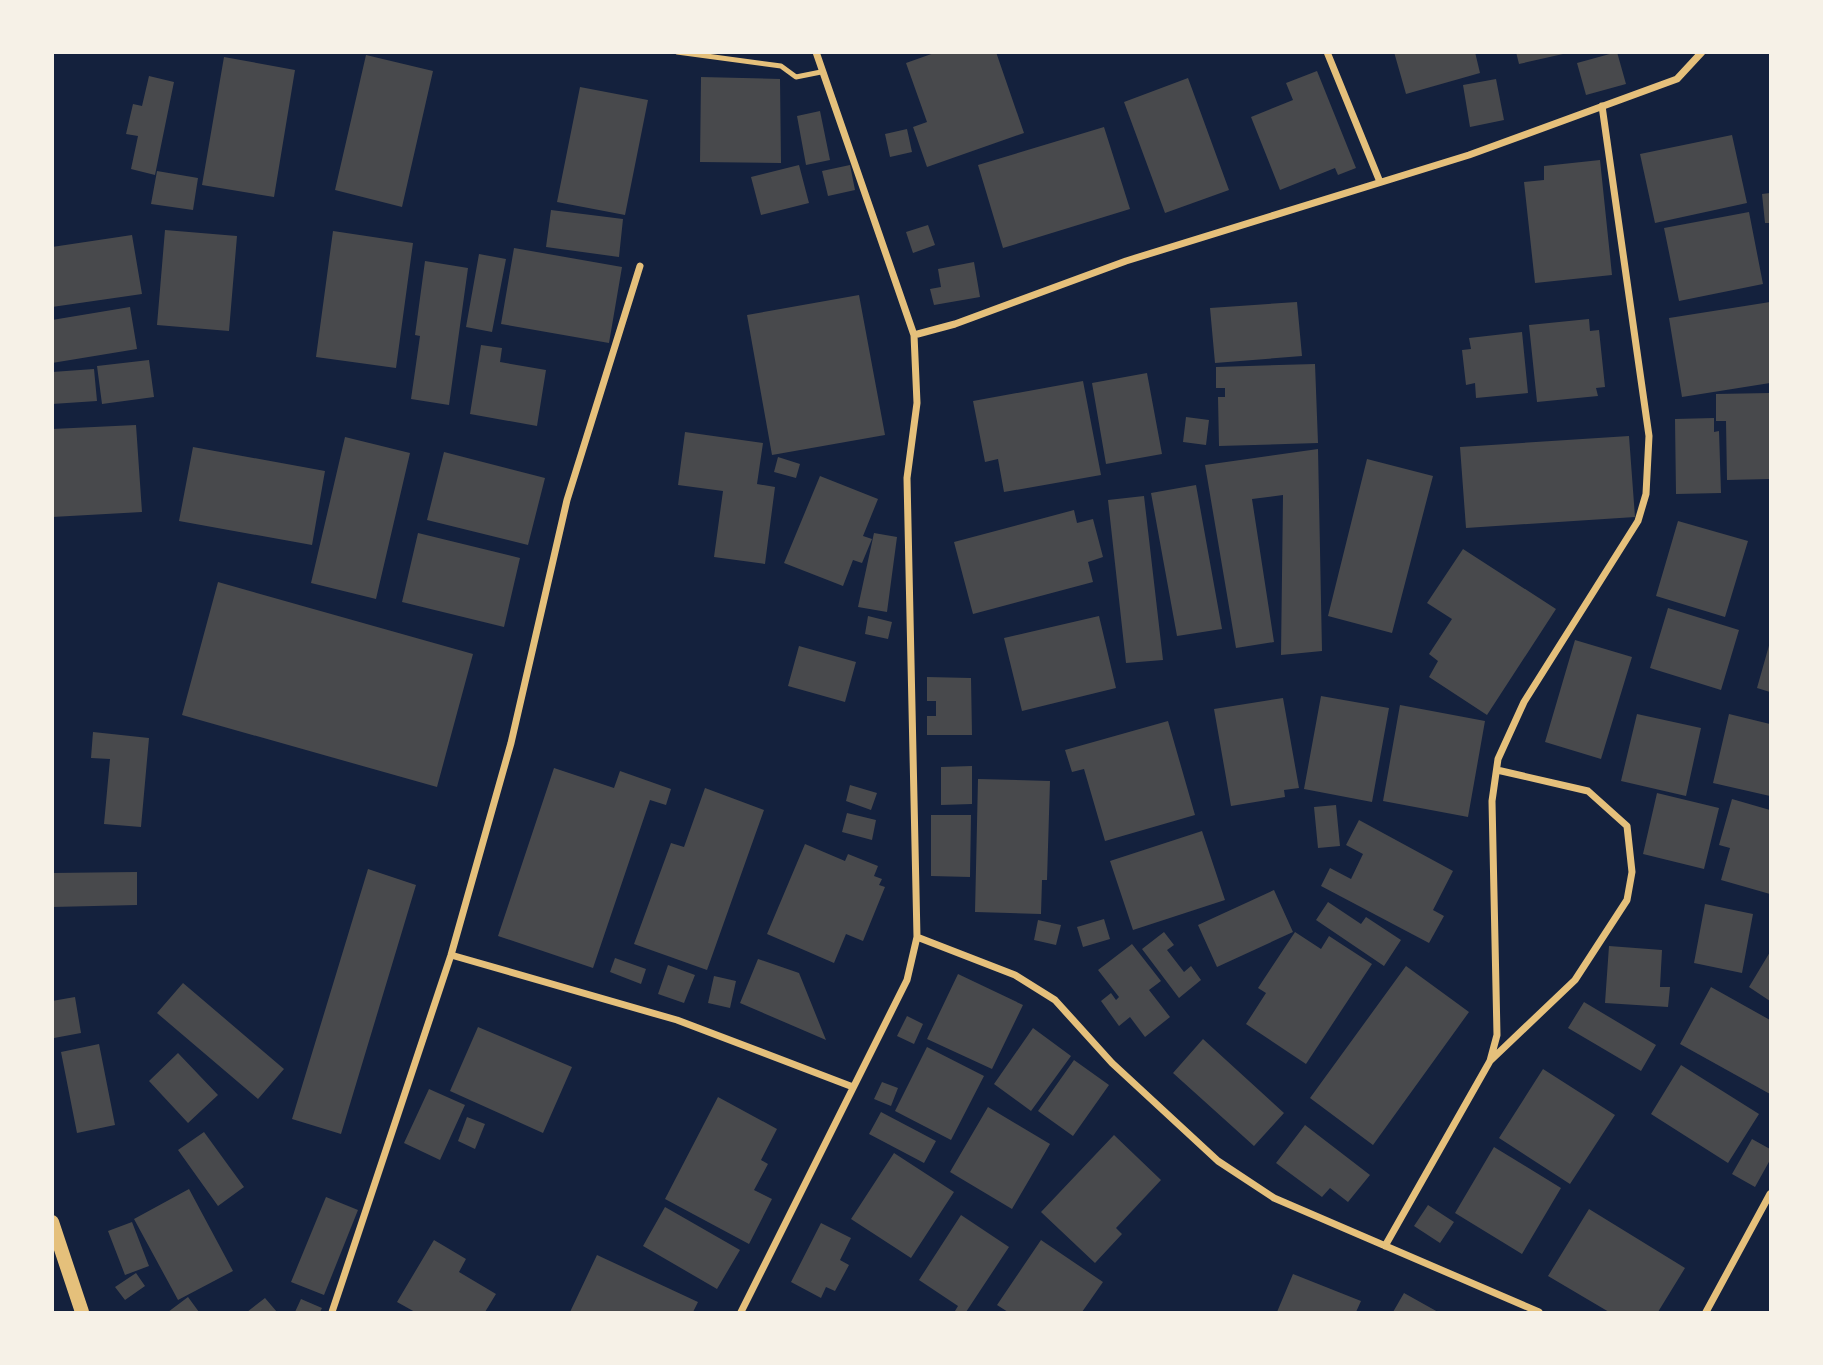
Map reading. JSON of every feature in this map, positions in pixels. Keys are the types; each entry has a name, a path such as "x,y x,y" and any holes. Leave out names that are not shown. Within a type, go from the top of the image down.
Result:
{"main road":[{"path":"52,1222 82,1312"}],"street":[{"path":"741,1312 907,979 917,937 907,478 917,403 914,335 816,52"},
{"path":"1327,52 1380,182"},
{"path":"914,335 955,324 1126,261 1469,155 1677,79 1702,52"},
{"path":"1385,1246 1490,1061 1497,1035 1492,800 1498,760 1524,702 1631,532 1646,494 1649,436 1602,106"},
{"path":"331,1312 451,955 511,743 566,500 640,266"},
{"path":"1490,1061 1576,980 1627,900 1632,872 1627,826 1588,791 1497,771"},
{"path":"917,937 1014,975 1055,1000 1112,1063 1218,1161 1274,1198 1539,1312"},
{"path":"451,955 677,1020 853,1087"},
{"path":"1706,1312 1770,1194"}],"lane":[{"path":"677,52 781,66 796,77 821,72"}],"building":[{"path":"937,52 996,52 1024,133 927,167 913,127 927,122 906,63"},
{"path":"1394,52 1475,52 1480,73 1406,94"},
{"path":"1516,52 1563,52 1563,54 1519,64"},
{"path":"1617,52 1626,84 1586,95 1577,63"},
{"path":"366,55 433,71 402,207 335,190"},
{"path":"224,57 295,70 274,197 202,185"},
{"path":"1317,71 1356,168 1338,175 1335,168 1280,190 1251,117 1293,100 1286,83"},
{"path":"149,76 174,82 155,175 131,169 138,136 126,134 133,104 142,106"},
{"path":"701,77 780,79 781,163 700,162"},
{"path":"1188,78 1229,190 1165,213 1124,102"},
{"path":"1496,79 1504,120 1470,127 1463,85"},
{"path":"580,87 648,100 625,215 557,202"},
{"path":"820,111 830,160 806,165 797,116"},
{"path":"1104,127 1130,209 1003,248 978,165"},
{"path":"907,129 912,152 890,157 885,134"},
{"path":"1732,135 1747,203 1655,223 1640,154"},
{"path":"1600,160 1612,275 1535,283 1524,182 1544,180 1544,166"},
{"path":"799,165 809,203 761,215 751,177"},
{"path":"850,165 855,190 828,196 822,171"},
{"path":"157,171 198,178 193,210 151,204"},
{"path":"1770,193 1770,223 1765,223 1762,194"},
{"path":"551,210 623,219 619,257 546,247"},
{"path":"1749,212 1763,284 1679,301 1664,228"},
{"path":"928,225 935,245 913,253 906,232"},
{"path":"165,230 237,236 229,331 157,325"},
{"path":"333,231 413,243 396,368 316,357"},
{"path":"132,235 142,294 52,307 52,247"},
{"path":"514,248 622,267 609,343 501,324"},
{"path":"479,254 506,259 492,332 466,327"},
{"path":"425,261 468,268 449,405 411,399 420,336 415,335"},
{"path":"974,262 980,297 934,305 930,289 941,287 938,269"},
{"path":"859,295 885,435 772,455 747,315"},
{"path":"1297,302 1302,356 1215,363 1210,308"},
{"path":"1770,302 1770,383 1682,397 1669,318"},
{"path":"130,307 137,349 52,363 52,320"},
{"path":"1589,319 1590,331 1599,330 1605,387 1596,388 1598,396 1537,402 1529,325"},
{"path":"1522,332 1528,393 1476,398 1475,383 1466,385 1462,350 1471,349 1469,338"},
{"path":"481,345 502,348 500,362 546,370 537,426 470,414"},
{"path":"149,360 154,397 102,404 97,366"},
{"path":"1315,364 1318,443 1219,446 1218,397 1225,397 1225,388 1216,388 1216,367"},
{"path":"94,369 97,401 52,404 52,372"},
{"path":"1147,373 1162,454 1106,464 1092,383"},
{"path":"1083,381 1101,475 1004,492 998,459 985,462 973,401"},
{"path":"1770,393 1770,479 1727,480 1726,421 1716,421 1716,394"},
{"path":"1186,417 1209,420 1206,445 1183,442"},
{"path":"1714,418 1714,432 1719,431 1721,493 1676,494 1675,419"},
{"path":"136,425 142,512 52,517 52,429"},
{"path":"685,432 763,443 757,484 775,487 765,564 714,557 723,491 678,485"},
{"path":"1629,436 1635,517 1466,528 1460,447"},
{"path":"345,437 410,453 376,599 311,583"},
{"path":"193,447 325,471 312,545 179,521"},
{"path":"1318,449 1322,651 1281,655 1283,495 1252,499 1274,642 1236,648 1205,465"},
{"path":"444,452 545,478 528,545 427,520"},
{"path":"778,457 800,464 796,478 774,472"},
{"path":"1367,459 1433,476 1392,633 1328,616"},
{"path":"820,476 878,499 863,536 872,539 862,563 853,560 843,586 784,563"},
{"path":"1196,485 1222,629 1177,636 1151,493"},
{"path":"1144,496 1163,660 1126,663 1108,500"},
{"path":"1074,510 1077,523 1093,519 1103,557 1088,562 1093,582 973,614 954,542"},
{"path":"1678,521 1748,541 1725,617 1656,596"},
{"path":"418,533 520,558 504,627 402,602"},
{"path":"874,533 897,537 887,612 858,607"},
{"path":"1463,549 1556,609 1487,715 1429,677 1438,661 1429,654 1452,619 1427,603"},
{"path":"218,582 473,654 437,787 182,715"},
{"path":"1668,608 1739,630 1721,690 1650,668"},
{"path":"868,616 892,622 888,639 865,634"},
{"path":"1099,616 1116,688 1022,711 1004,638"},
{"path":"1575,640 1632,657 1601,759 1545,742"},
{"path":"1770,642 1770,692 1757,688"},
{"path":"799,646 856,662 845,702 788,686"},
{"path":"927,677 971,678 972,735 927,735 927,716 936,716 936,701 927,701"},
{"path":"1321,696 1389,708 1372,802 1304,789"},
{"path":"1283,698 1299,788 1284,790 1285,797 1231,806 1214,709"},
{"path":"1400,705 1485,721 1468,817 1383,801"},
{"path":"1637,714 1701,728 1686,796 1621,781"},
{"path":"1729,714 1770,724 1770,796 1713,783"},
{"path":"1168,721 1195,815 1105,841 1084,769 1072,772 1065,750"},
{"path":"93,732 149,738 141,827 104,824 110,759 91,758"},
{"path":"972,766 972,804 941,805 941,767"},
{"path":"554,768 614,788 620,771 671,789 666,805 650,800 593,968 498,936"},
{"path":"978,779 1050,781 1047,880 1042,880 1041,914 975,912"},
{"path":"850,785 877,793 871,810 846,801"},
{"path":"705,788 764,810 707,970 634,944 671,843 684,847"},
{"path":"1657,793 1719,808 1704,869 1643,854"},
{"path":"1732,799 1770,810 1770,894 1721,880 1730,848 1719,845"},
{"path":"1336,805 1340,846 1318,848 1314,807"},
{"path":"847,813 876,820 872,840 842,832"},
{"path":"931,815 971,815 970,877 931,876"},
{"path":"1359,820 1453,871 1433,910 1444,916 1429,943 1321,886 1330,868 1351,879 1363,854 1346,845"},
{"path":"1202,831 1225,900 1133,930 1110,861"},
{"path":"805,844 845,861 848,854 878,866 874,876 882,879 879,885 885,887 863,941 846,934 834,963 767,934"},
{"path":"368,869 416,885 341,1134 292,1119"},
{"path":"137,872 137,905 52,907 52,873"},
{"path":"1274,890 1293,932 1217,967 1198,925"},
{"path":"1328,902 1361,924 1366,917 1401,940 1384,966 1316,920"},
{"path":"1705,904 1753,914 1742,973 1694,963"},
{"path":"1104,919 1110,939 1083,947 1077,927"},
{"path":"1038,920 1061,925 1056,945 1034,940"},
{"path":"1164,932 1174,945 1167,950 1184,972 1191,966 1201,980 1179,998 1142,949"},
{"path":"1295,932 1321,949 1329,936 1372,964 1306,1064 1246,1024 1266,993 1258,988"},
{"path":"1132,944 1161,981 1149,990 1170,1017 1145,1037 1130,1017 1119,1026 1101,1001 1111,993 1116,1000 1119,997 1098,970"},
{"path":"1609,946 1662,950 1660,987 1670,987 1668,1007 1605,1003"},
{"path":"1770,952 1770,1001 1749,987"},
{"path":"615,958 646,969 641,984 610,972"},
{"path":"758,959 799,973 826,1040 740,1003"},
{"path":"668,965 695,975 684,1003 658,994"},
{"path":"1406,966 1469,1012 1373,1145 1310,1098"},
{"path":"958,974 1023,1005 992,1069 927,1039"},
{"path":"714,976 736,981 730,1008 708,1003"},
{"path":"183,983 284,1069 258,1099 157,1013"},
{"path":"1711,987 1770,1020 1770,1094 1680,1044"},
{"path":"75,997 81,1033 54,1038 52,1001"},
{"path":"1584,1002 1656,1045 1641,1071 1568,1028"},
{"path":"907,1016 923,1024 914,1044 897,1036"},
{"path":"478,1027 572,1067 543,1133 450,1091"},
{"path":"1033,1028 1071,1056 1031,1111 994,1084"},
{"path":"1203,1039 1284,1113 1254,1146 1173,1073"},
{"path":"99,1044 115,1125 77,1133 61,1052"},
{"path":"927,1047 984,1076 951,1140 895,1111"},
{"path":"178,1053 218,1095 188,1123 149,1081"},
{"path":"1074,1060 1109,1085 1073,1136 1038,1111"},
{"path":"1681,1065 1759,1114 1728,1163 1651,1114"},
{"path":"1543,1069 1615,1115 1570,1184 1499,1138"},
{"path":"882,1082 898,1088 891,1106 874,1099"},
{"path":"429,1089 465,1105 440,1160 404,1143"},
{"path":"718,1097 777,1129 761,1160 768,1164 754,1190 772,1199 749,1244 665,1199"},
{"path":"988,1107 1050,1144 1012,1209 950,1172"},
{"path":"881,1112 936,1141 924,1163 869,1134"},
{"path":"467,1117 485,1124 475,1149 458,1141"},
{"path":"1305,1125 1370,1175 1348,1202 1330,1188 1322,1197 1276,1163"},
{"path":"204,1132 244,1187 218,1206 178,1150"},
{"path":"1114,1135 1161,1180 1116,1228 1122,1234 1095,1263 1041,1212"},
{"path":"1752,1139 1770,1149 1770,1160 1755,1187 1732,1174"},
{"path":"1494,1147 1561,1188 1522,1254 1455,1213"},
{"path":"894,1153 954,1192 911,1258 851,1219"},
{"path":"189,1189 233,1271 178,1300 134,1219"},
{"path":"326,1197 358,1210 324,1295 291,1282"},
{"path":"1428,1205 1454,1222 1440,1243 1414,1226"},
{"path":"665,1207 740,1250 717,1289 643,1246"},
{"path":"1589,1209 1685,1268 1658,1312 1609,1312 1548,1276"},
{"path":"961,1215 1009,1247 966,1312 955,1311 958,1306 919,1280"},
{"path":"132,1222 149,1266 125,1275 108,1231"},
{"path":"821,1223 851,1238 840,1260 849,1265 835,1291 826,1287 821,1298 791,1282"},
{"path":"434,1240 466,1259 459,1272 496,1294 485,1312 415,1312 397,1302"},
{"path":"1041,1240 1103,1282 1082,1312 1008,1312 997,1305"},
{"path":"597,1255 698,1302 693,1312 570,1312"},
{"path":"136,1273 145,1286 125,1300 115,1287"},
{"path":"1293,1274 1361,1301 1356,1312 1277,1312"},
{"path":"1404,1293 1438,1312 1393,1312"},
{"path":"188,1297 199,1312 168,1312"},
{"path":"265,1298 277,1312 247,1312"},
{"path":"301,1299 322,1308 320,1312 295,1312"}]}
